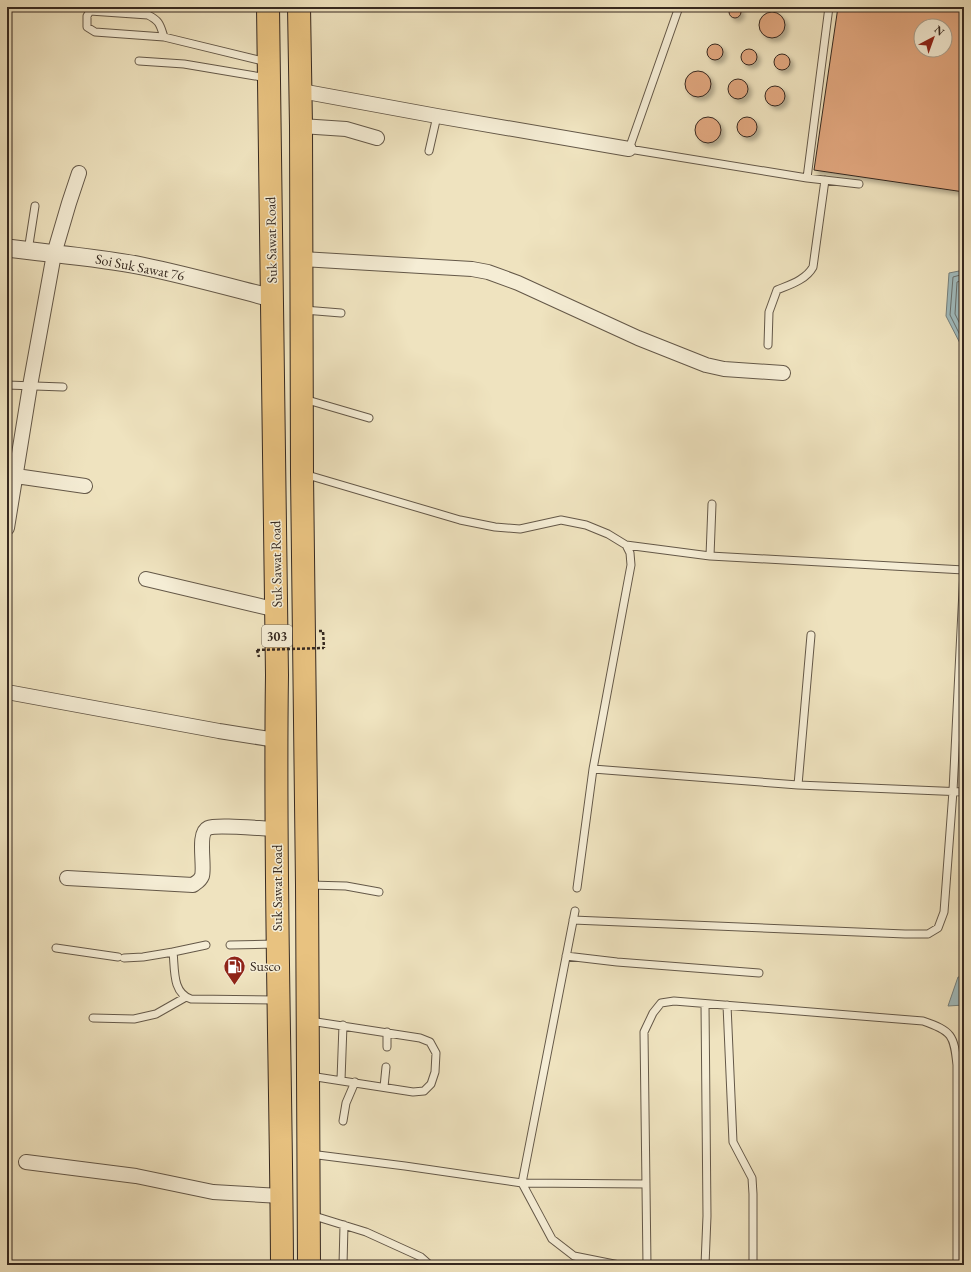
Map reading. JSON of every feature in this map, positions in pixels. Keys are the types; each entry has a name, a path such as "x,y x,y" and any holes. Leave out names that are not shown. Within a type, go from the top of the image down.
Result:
{"main road":[{"name":"Suk Sawat Road","path":"268,7 277,610 277,944 282,1265"},
{"name":"Suk Sawat Road","path":"299,7 301,91 302,474 307,885 309,1265"}],"street":[{"path":"301,91 629,149"},
{"path":"301,126 346,129 377,138"},
{"path":"7,528 30,386 54,254 79,174"},
{"name":"Soi Suk Sawat 76","path":"7,248 72,255 142,266 272,298"},
{"path":"302,259 472,269 488,272 545,295 638,338 706,365 724,369 783,373"},
{"path":"16,476 85,486"},
{"path":"146,579 277,610"},
{"path":"7,692 276,740"},
{"path":"67,878 194,885 199,881 202,875 202,840 205,831 208,828 219,827 277,830"},
{"path":"26,1162 136,1176 213,1192 282,1196"}],"lane":[{"path":"679,7 629,149 807,178 859,184"},
{"path":"807,178 829,7"},
{"path":"164,37 160,24 156,19 148,15 90,12 87,16 87,27 95,32 164,37 269,71"},
{"path":"139,61 269,71"},
{"path":"429,151 437,116"},
{"path":"768,345 769,312 776,290 802,278 810,273 813,267 825,180"},
{"path":"28,251 35,206"},
{"path":"302,310 341,313"},
{"path":"7,385 63,387"},
{"path":"302,399 369,418"},
{"path":"302,474 446,516 495,527 520,529 561,520 586,525 608,534 626,545 710,556 964,570 954,791 944,912 938,928 928,934 573,920"},
{"path":"710,556 712,504"},
{"path":"576,888 593,769 630,565 630,553 626,545"},
{"path":"798,785 811,635"},
{"path":"593,769 798,785 964,792"},
{"path":"307,885 346,886 379,892"},
{"path":"575,911 522,1183 552,1239 574,1256 619,1265"},
{"path":"230,945 277,944"},
{"path":"56,948 121,958 143,957 206,945"},
{"path":"173,952 177,985 181,994 186,997 278,1000"},
{"path":"566,956 617,962 759,974"},
{"path":"93,1018 134,1019 156,1014 186,997"},
{"path":"647,1265 644,1032 653,1013 661,1003 674,1001 923,1021 939,1027 952,1037 956,1048 961,1099 957,1265"},
{"path":"704,1004 707,1216 705,1265"},
{"path":"727,1006 733,1142 752,1178 753,1265"},
{"path":"308,1020 420,1038 430,1042 436,1052 436,1072 431,1084 424,1091 413,1092 308,1076"},
{"path":"341,1080 343,1025"},
{"path":"387,1032 387,1047"},
{"path":"384,1087 386,1067"},
{"path":"343,1121 346,1103 355,1082"},
{"path":"308,1154 522,1183 646,1184"},
{"path":"309,1215 366,1232 421,1257 430,1265"},
{"path":"343,1265 344,1225"}],"path":[{"path":"257,650 324,648"}],"water":[{"path":"964,270 964,351 946,316 949,273"},
{"path":"958,977 964,977 964,1005 948,1006"}],"building":[{"path":"735,6 739,8 741,12 739,16 735,18 731,16 729,12 731,8"},
{"path":"838,7 964,7 964,192 814,170"},
{"path":"772,12 781,16 785,25 781,34 772,38 763,34 759,25 763,16"},
{"path":"715,44 721,46 723,52 721,58 715,60 709,58 707,52 709,46"},
{"path":"749,49 755,51 757,57 755,63 749,65 743,63 741,57 743,51"},
{"path":"782,54 788,56 790,62 788,68 782,70 776,68 774,62 776,56"},
{"path":"698,71 707,75 711,84 707,93 698,97 689,93 685,84 689,75"},
{"path":"734,79 742,79 748,85 748,93 742,99 734,99 728,93 728,85"},
{"path":"771,86 779,86 785,92 785,100 779,106 771,106 765,100 765,92"},
{"path":"708,117 717,121 721,130 717,139 708,143 699,139 695,130 699,121"},
{"path":"743,117 751,117 757,123 757,131 751,137 743,137 737,131 737,123"}],"place":[{"name":"Susco","path":"234,986"}]}
